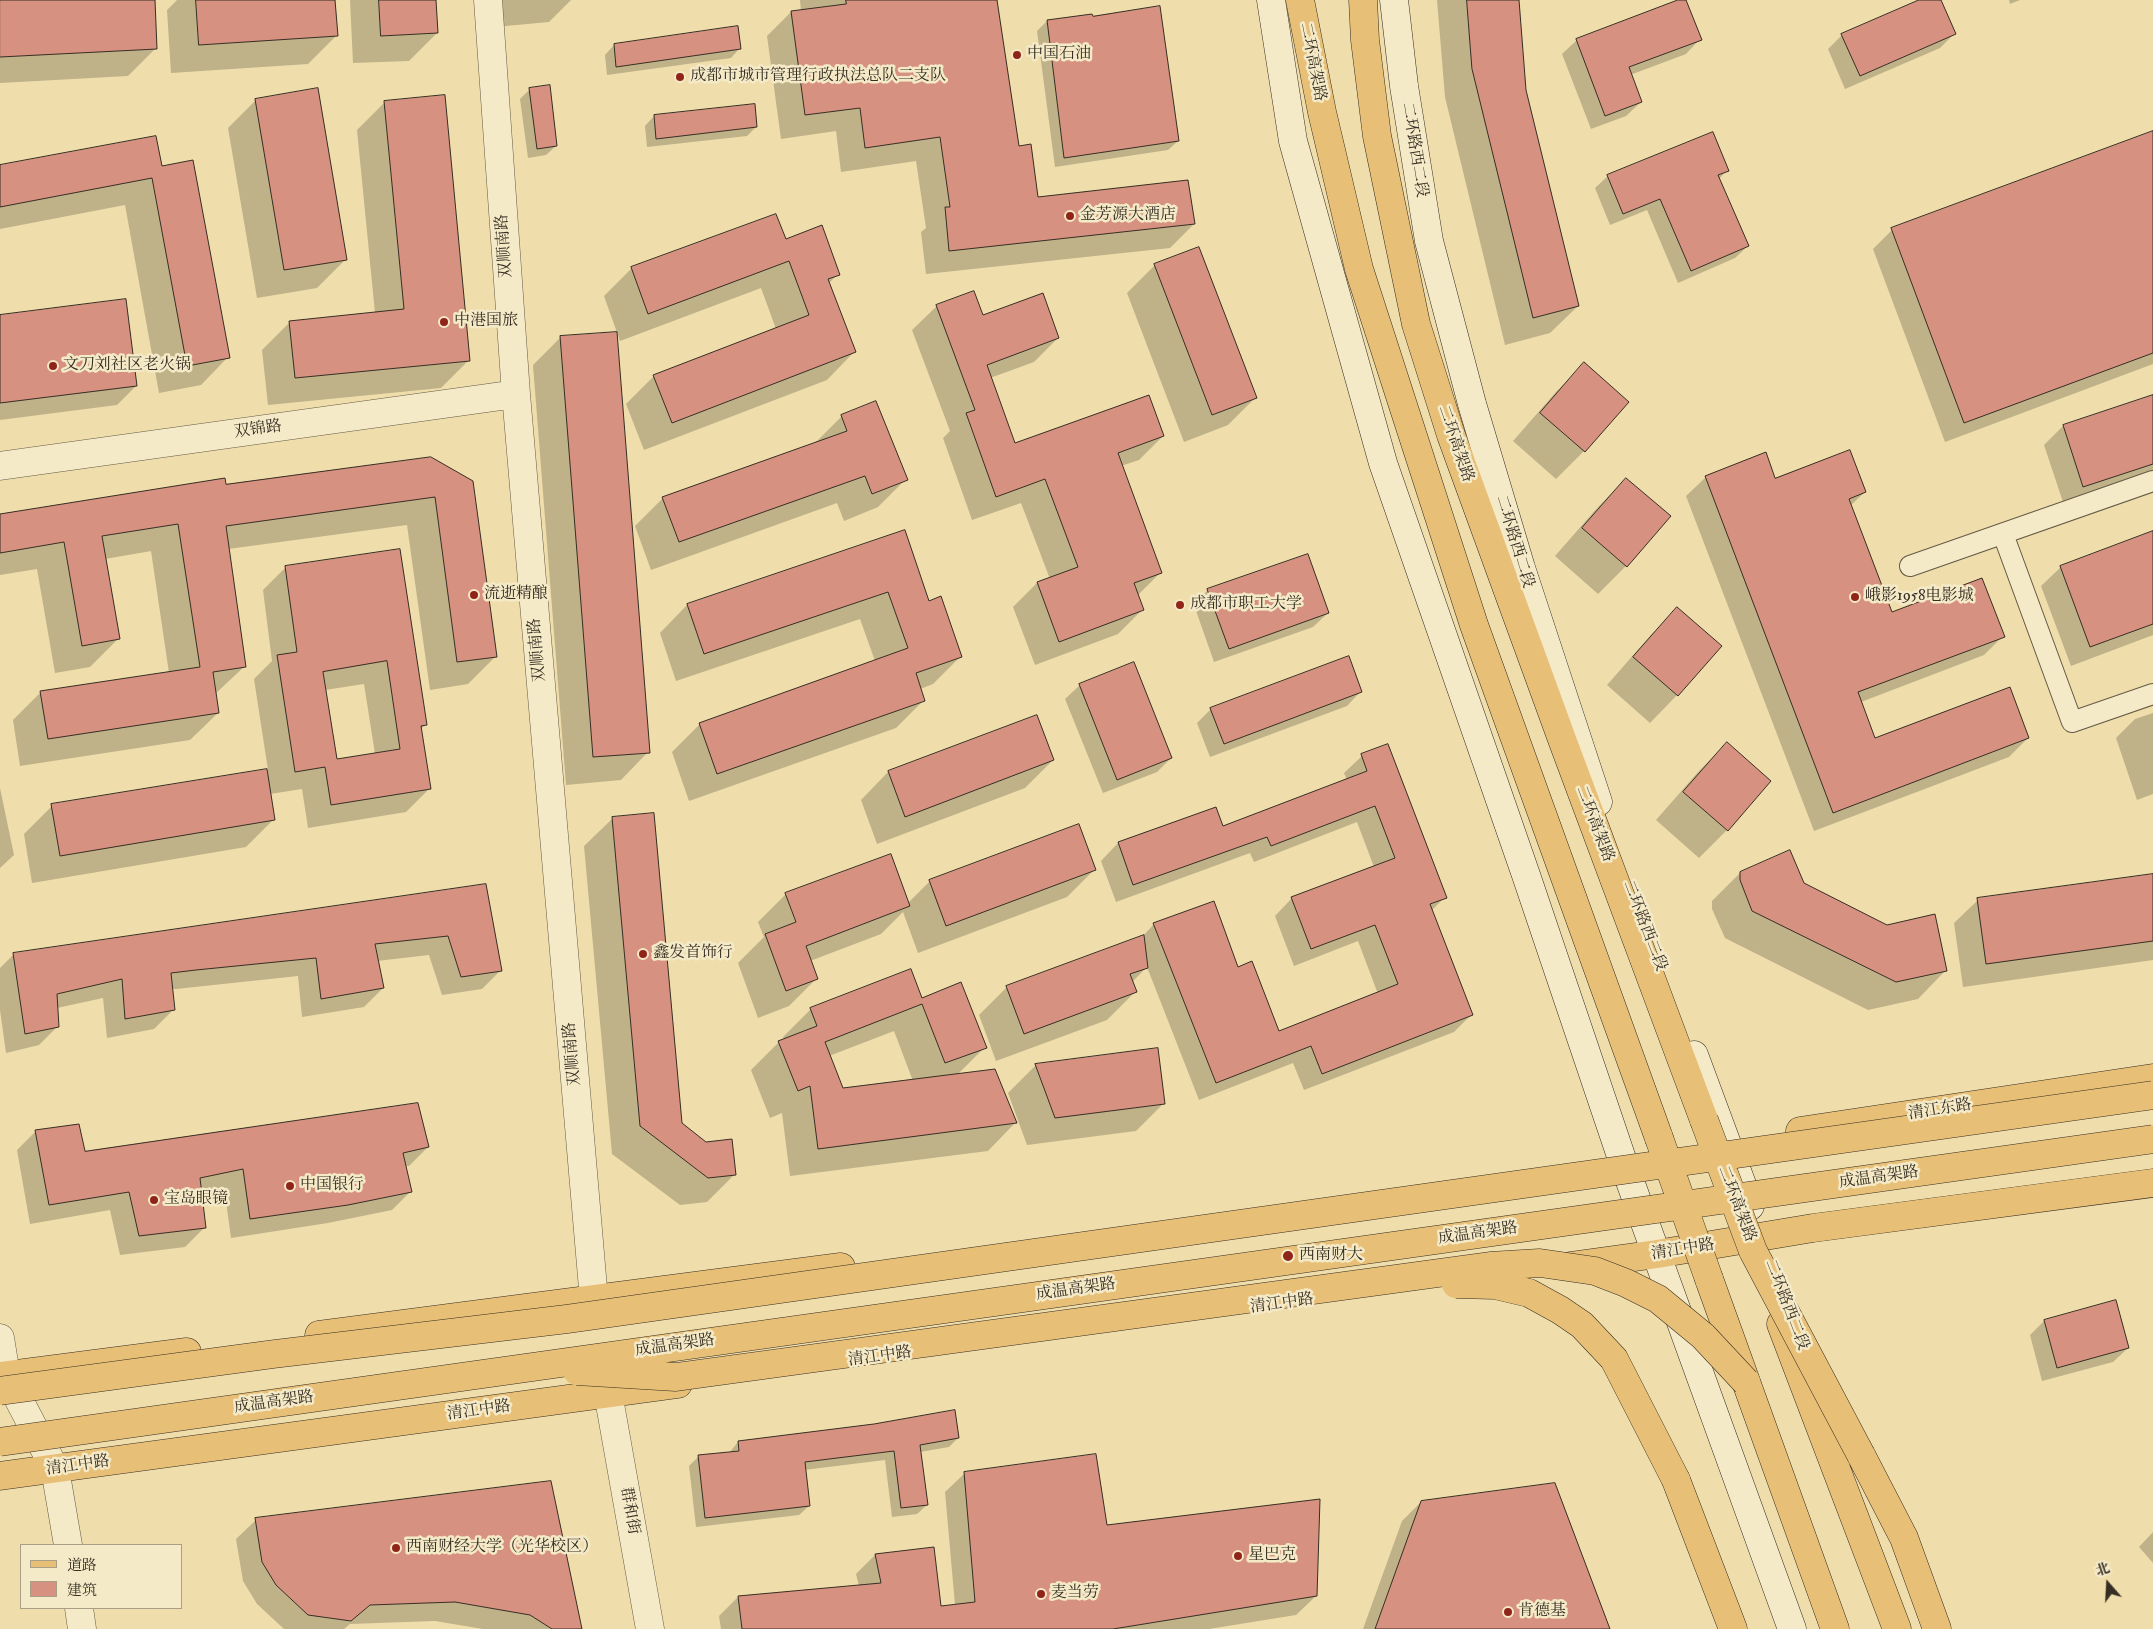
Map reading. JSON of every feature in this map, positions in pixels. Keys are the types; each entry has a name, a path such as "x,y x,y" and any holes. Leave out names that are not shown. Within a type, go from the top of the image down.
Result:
{"main road":[{"name":"双顺南路","path":"488,0 516,394 594,1300"},
{"path":"1270,0 1293,141 1383,463 1623,1162 1792,1629"},
{"name":"二环高架路","path":"1300,0 1322,112 1360,269 1468,606 1835,1629"},
{"name":"二环高架路","path":"1363,0 1365,40 1377,136 1416,324 1451,435 1566,751 1757,1244 1898,1629"},
{"name":"二环路西二段","path":"1394,0 1404,86 1429,241 1472,404 1521,568 1614,848 1728,1143 1757,1244 1909,1629"},
{"name":"双锦路","path":"0,466 516,394"},
{"name":"清江东路","path":"1728,1143 2153,1078"},
{"path":"1,1379 274,1354 567,1319 2153,1095"},
{"name":"成温高架路","path":"0,1442 2153,1139"},
{"path":"1,1379 1623,1162 1728,1143"},
{"path":"1937,1629 1904,1538 1757,1244 2153,1183"},
{"name":"清江中路","path":"0,1476 608,1393 1657,1254 1757,1244"},
{"path":"518,1368 676,1377 1490,1266 1540,1263 1595,1271 1626,1283 1658,1299 1703,1336 1746,1382"},
{"path":"1380,1282 1496,1285 1529,1293 1582,1325 1614,1359 1676,1480 1733,1629"},
{"path":"0,1338 1,1379 56,1469 68,1544"},
{"name":"群和街","path":"608,1393 650,1629"},
{"path":"79,1609 82,1629"}],"street":[{"path":"1910,566 2153,481"},
{"path":"2003,534 2072,722 2153,694"}],"building":[{"path":"0,0 155,0 157,49 0,57"},
{"path":"196,0 335,0 338,36 199,45"},
{"path":"379,0 436,0 438,33 381,36"},
{"path":"846,0 997,0 1019,146 1031,144 1038,197 1188,180 1195,224 949,251 945,207 950,207 940,137 865,148 860,108 805,115 791,11 846,4"},
{"path":"1467,0 1519,0 1526,90 1579,306 1533,318 1472,69"},
{"path":"1678,0 1686,0 1702,40 1629,67 1642,102 1605,116 1576,39"},
{"path":"1919,0 1941,0 1956,34 1860,76 1841,34"},
{"path":"1160,6 1179,141 1064,158 1047,20 1092,14 1093,16"},
{"path":"738,26 741,49 616,67 614,44"},
{"path":"550,85 557,146 537,149 529,88"},
{"path":"318,88 347,260 284,270 255,99"},
{"path":"445,95 470,361 295,378 289,321 404,309 384,101"},
{"path":"755,104 757,127 656,139 654,115"},
{"path":"2153,131 2153,353 1964,423 1891,228"},
{"path":"1713,132 1729,171 1718,175 1749,246 1691,271 1660,199 1623,214 1607,175"},
{"path":"156,136 162,166 193,160 230,358 187,366 152,178 0,207 0,165"},
{"path":"776,214 786,239 822,225 840,275 828,279 856,352 672,423 653,375 809,315 789,261 648,314 631,267"},
{"path":"1199,247 1257,398 1212,415 1154,264"},
{"path":"974,291 983,315 1043,293 1059,338 987,365 1015,443 1149,395 1164,436 1118,453 1162,573 1134,583 1144,610 1059,642 1037,582 1078,567 1045,479 996,497 966,413 975,410 936,305"},
{"path":"126,299 137,386 0,403 0,315"},
{"path":"617,332 650,753 593,757 560,336"},
{"path":"1584,362 1629,402 1585,452 1540,413"},
{"path":"2153,395 2153,464 2083,487 2063,425"},
{"path":"876,401 908,480 872,494 865,476 679,542 662,497 847,431 841,415"},
{"path":"1850,450 1866,492 1849,499 1892,612 1982,578 2005,637 1858,692 1875,738 2010,687 2029,738 1833,813 1705,476 1766,452 1775,478"},
{"path":"431,457 473,481 497,657 457,662 435,497 226,526 246,667 213,672 219,713 48,739 40,691 200,667 178,524 102,536 120,639 82,646 64,542 0,553 0,514 225,478 226,484"},
{"path":"1626,478 1671,516 1627,567 1582,528"},
{"path":"905,530 929,601 941,596 962,657 916,673 925,701 717,774 699,723 908,648 888,592 704,654 687,604"},
{"path":"2153,531 2153,624 2090,647 2060,566"},
{"path":"400,549 427,725 421,726 431,789 331,805 325,767 295,772 277,655 297,652 285,566","holes":["387,661 400,749 337,759 323,672"]},
{"path":"1308,554 1329,613 1229,649 1207,589"},
{"path":"1677,607 1722,646 1678,696 1633,657"},
{"path":"1349,656 1362,692 1224,744 1210,708"},
{"path":"1134,662 1172,758 1117,780 1079,684"},
{"path":"1037,715 1054,760 905,817 888,771"},
{"path":"1727,742 1771,781 1728,831 1683,792"},
{"path":"1388,744 1447,898 1430,904 1473,1015 1322,1074 1311,1046 1216,1083 1153,923 1214,901 1238,967 1252,961 1279,1031 1398,984 1375,925 1311,949 1291,897 1395,858 1375,806 1271,846 1267,837 1133,885 1118,842 1216,807 1223,826 1367,771 1361,754"},
{"path":"267,769 275,820 60,856 51,804"},
{"path":"654,813 682,1123 706,1142 732,1139 736,1175 708,1178 640,1126 612,817"},
{"path":"1079,824 1096,870 946,926 929,880"},
{"path":"1790,850 1804,883 1887,925 1935,914 1947,971 1896,982 1752,911 1740,880 1740,872"},
{"path":"891,854 910,906 806,946 818,979 786,991 765,934 796,922 785,893"},
{"path":"2153,874 2153,941 1986,964 1977,898"},
{"path":"486,884 502,971 461,977 448,936 375,944 384,988 321,999 316,958 196,970 171,973 175,1010 125,1019 122,979 57,994 59,1027 25,1034 13,953"},
{"path":"1144,935 1148,968 1130,974 1137,992 1024,1034 1006,986"},
{"path":"911,969 922,998 961,982 987,1048 945,1063 922,1004 825,1042 843,1088 995,1069 1017,1123 818,1149 810,1086 798,1091 778,1041 817,1026 810,1008"},
{"path":"1158,1048 1165,1104 1055,1118 1035,1064"},
{"path":"418,1103 429,1147 403,1153 412,1192 348,1205 250,1219 243,1169 200,1178 206,1228 139,1236 129,1192 49,1205 35,1130 79,1124 85,1151"},
{"path":"2116,1300 2129,1348 2057,1368 2044,1320"},
{"path":"955,1410 959,1438 920,1445 928,1505 901,1508 894,1451 805,1462 810,1506 705,1518 698,1455 739,1451 738,1441 874,1424"},
{"path":"1096,1454 1107,1525 1320,1499 1317,1596 1113,1629 742,1629 738,1596 881,1583 875,1554 934,1547 941,1606 975,1602 964,1472"},
{"path":"551,1481 582,1629 552,1629 530,1615 455,1602 370,1605 351,1621 308,1615 276,1585 262,1562 255,1518"},
{"path":"1555,1483 1610,1629 1375,1629 1421,1501"}],"place":[{"name":"中国石油","path":"1017,55"},
{"name":"成都市城市管理行政执法总队二支队","path":"680,77"},
{"name":"金芳源大酒店","path":"1070,216"},
{"name":"中港国旅","path":"444,322"},
{"name":"文刀刘社区老火锅","path":"53,366"},
{"name":"流逝精酿","path":"474,595"},
{"name":"峨影1958电影城","path":"1855,597"},
{"name":"成都市职工大学","path":"1180,605"},
{"name":"鑫发首饰行","path":"643,954"},
{"name":"中国银行","path":"290,1186"},
{"name":"宝岛眼镜","path":"154,1200"},
{"name":"西南财大","path":"1288,1256"},
{"name":"西南财经大学（光华校区）","path":"396,1548"},
{"name":"星巴克","path":"1238,1556"},
{"name":"麦当劳","path":"1041,1594"},
{"name":"肯德基","path":"1508,1612"}]}
